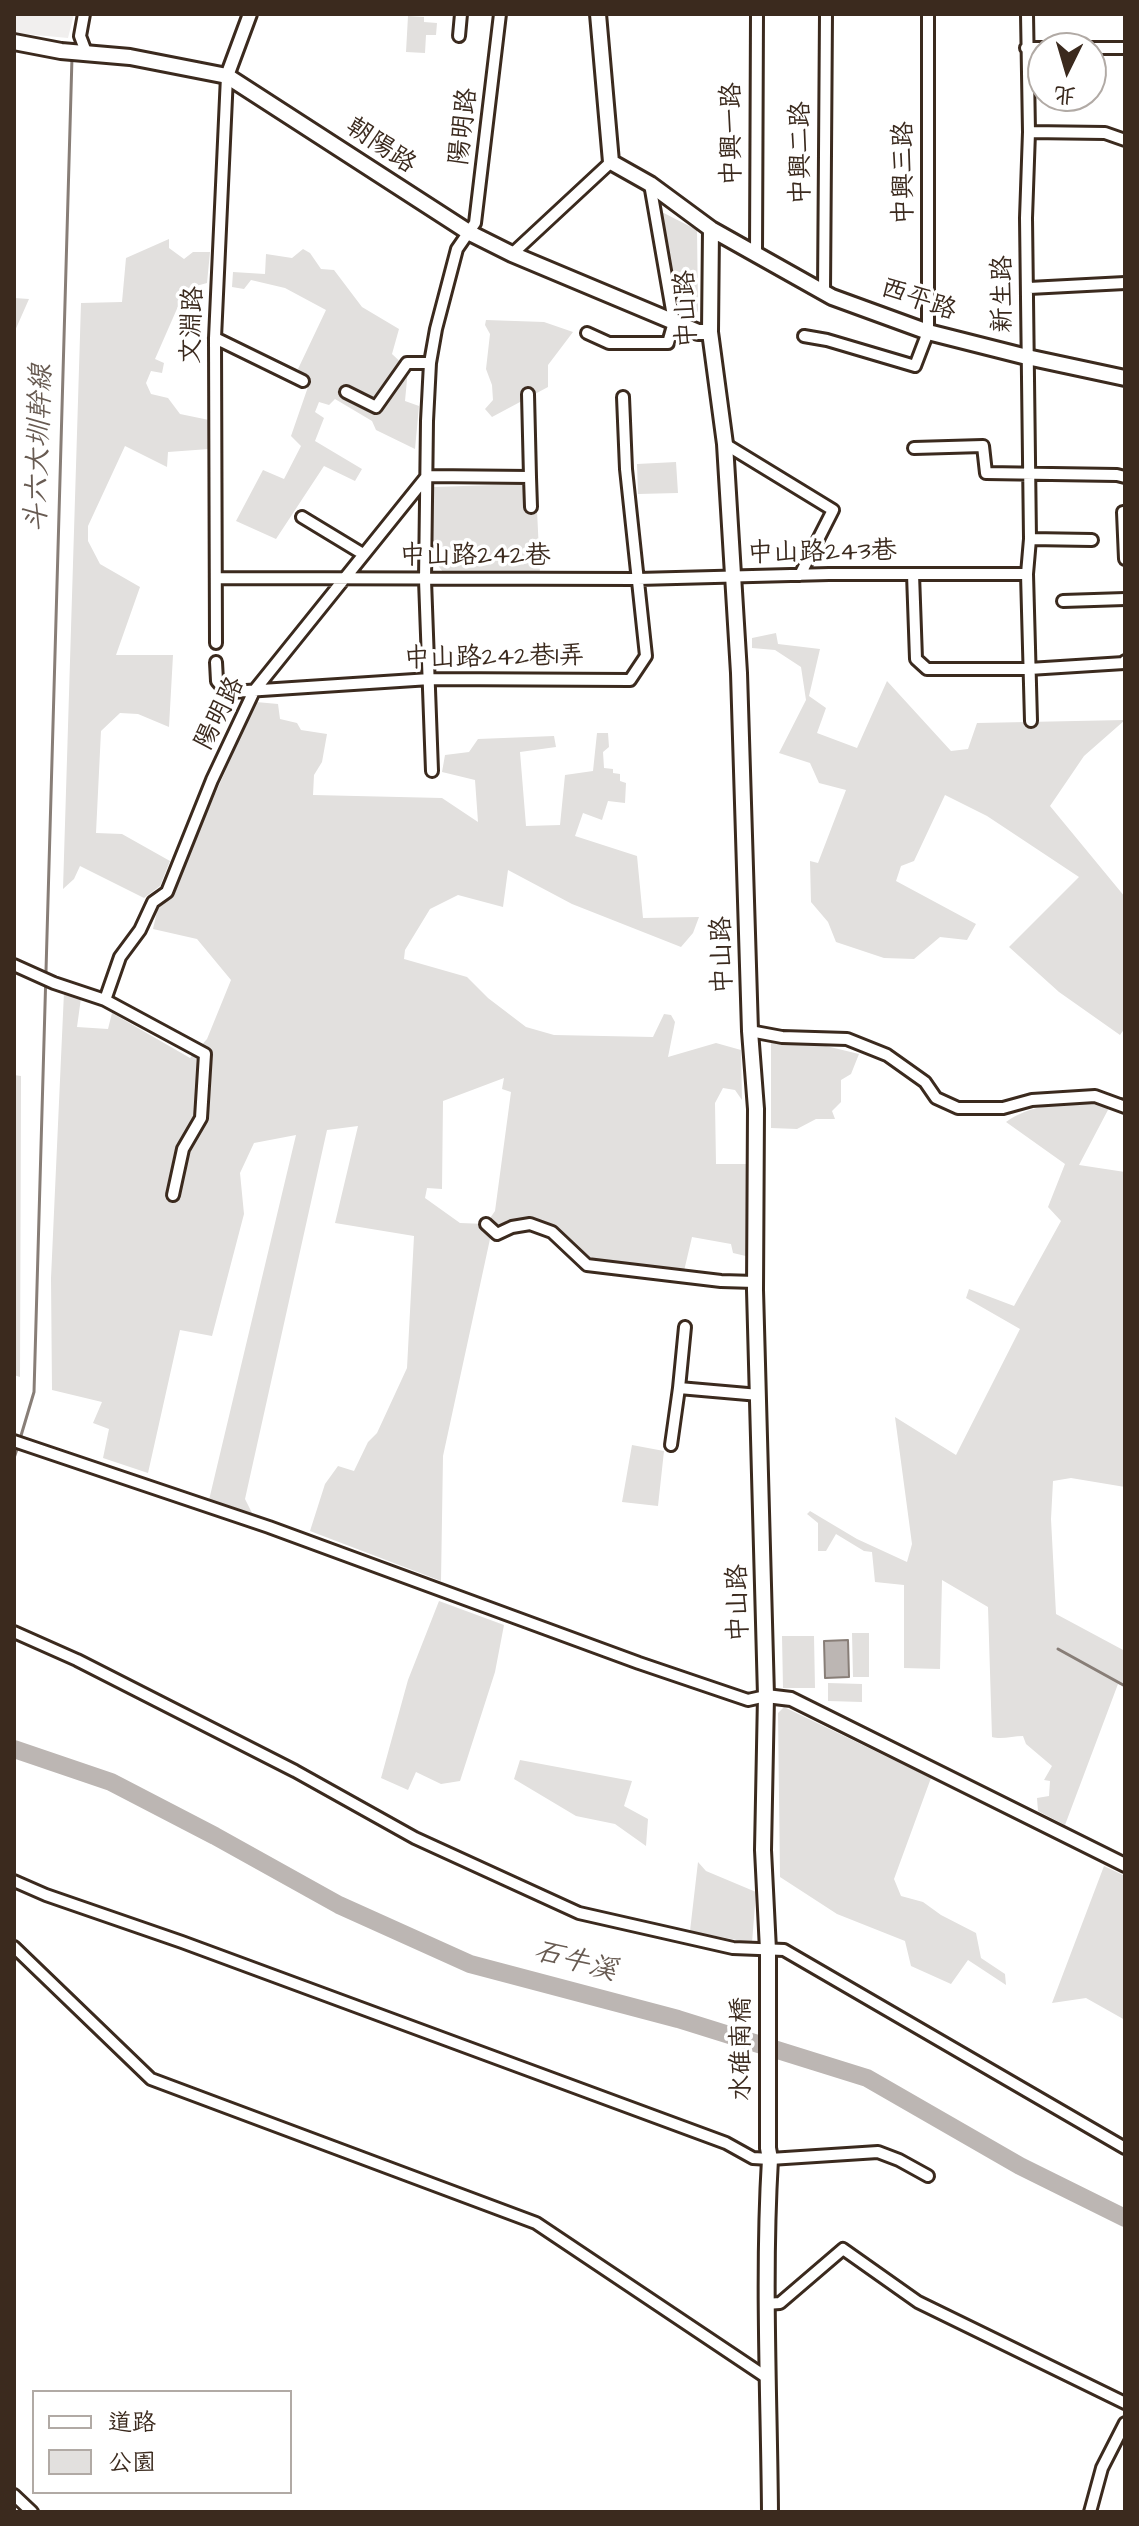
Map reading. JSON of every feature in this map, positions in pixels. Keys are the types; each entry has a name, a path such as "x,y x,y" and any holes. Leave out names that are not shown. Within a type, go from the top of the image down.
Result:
{"main road":[{"path":"598,14 611,162 650,184 711,229"},
{"name":"朝陽路","path":"14,42 61,51 130,57 227,76 470,233 512,254 698,332 710,332"},
{"name":"西平路","path":"711,229 824,292 928,332 1125,378"},
{"name":"中山路","path":"711,229 710,332 725,444 739,673 750,1031 756,1109 755,1282 766,1696 763,1850 768,1950"},
{"name":"水碓南橋","path":"768,1950 766,2304 770,2512"}],"street":[{"path":"84,14 80,36 86,52"},
{"name":"文淵路","path":"216,643 215,338 227,76 250,14"},
{"path":"459,36 461,14"},
{"name":"陽明路","path":"432,771 425,580 430,363 457,249 475,223 500,14"},
{"name":"中興一路","path":"756,254 757,14"},
{"name":"中興二路","path":"824,292 826,14"},
{"name":"中興三路","path":"928,14 928,332"},
{"name":"新生路","path":"1027,14 1030,539 1027,574"},
{"path":"1029,132 1105,133 1125,140"},
{"path":"512,254 611,162"},
{"path":"587,333 609,343 668,343 674,322 650,184"},
{"path":"1029,288 1125,283"},
{"path":"804,336 915,366 928,332"},
{"path":"215,338 303,381"},
{"path":"346,392 376,407 407,363 430,363"},
{"path":"528,394 531,507"},
{"path":"623,397 626,469 638,579"},
{"path":"725,444 833,510 800,575"},
{"path":"914,448 983,446 986,473 1125,477"},
{"path":"427,476 530,477"},
{"name":"陽明路","path":"105,1000 120,957 140,930 153,902 167,892 212,780 254,691 427,476"},
{"path":"1123,512 1125,559"},
{"path":"302,517 363,554"},
{"path":"1030,539 1092,540"},
{"name":"中山路243巷","path":"913,574 916,659 932,670 1029,669 1125,661"},
{"path":"1027,574 1031,721"},
{"name":"中山路243巷","path":"732,578 1027,574"},
{"name":"中山路242巷","path":"218,578 732,578"},
{"name":"中山路242巷1弄","path":"216,662 217,681 231,692 430,679 630,680 646,656 638,579"},
{"path":"1063,601 1125,599"},
{"path":"14,965 54,983 105,1000 205,1054 201,1118 183,1149 173,1195"},
{"path":"750,1031 782,1037 847,1039 887,1055 925,1082 936,1098 958,1108 1003,1108 1058,1097 1095,1096 1125,1107"},
{"path":"486,1224 497,1234 530,1224 552,1232 587,1265 721,1281 755,1282"},
{"path":"671,1445 685,1327"},
{"path":"679,1388 759,1395"},
{"path":"18,1442 269,1527 652,1668 748,1700 766,1696 791,1699 1125,1865"},
{"path":"14,1632 77,1660 295,1771 415,1838 579,1913 733,1948 784,1950 1125,2148"},
{"path":"14,1881 726,2143 753,2158 769,2154 878,2152 928,2176"},
{"path":"14,1947 151,2079 536,2223 769,2379"},
{"path":"766,2304 780,2303 843,2249 929,2308 1125,2403"},
{"path":"1090,2512 1102,2468 1125,2423"},
{"path":"14,2495 32,2512"}],"shaded area":[{"path":"14,14 74,14 68,38 14,33"},
{"path":"848,1640 849,1677 825,1678 824,1641"}],"green space":[{"path":"408,16 424,17 424,22 437,23 436,35 426,35 425,53 406,52"},
{"path":"656,209 697,230 698,311 692,319 676,315"},
{"path":"169,239 169,248 184,259 193,252 210,252 207,283 183,295 155,359 164,363 162,373 151,371 146,383 151,394 168,398 180,414 209,420 209,449 168,452 167,467 125,446 88,526 88,541 100,564 140,587 116,655 173,655 169,727 138,714 120,713 101,731 96,833 122,834 170,861 160,886 144,898 80,866 74,879 63,889 81,303 122,302 126,258"},
{"path":"303,249 310,253 321,269 334,270 362,307 399,329 392,354 408,369 405,401 419,406 415,449 376,430 372,421 335,399 329,405 319,402 315,412 324,418 315,441 362,469 355,481 324,466 276,539 236,521 263,470 284,479 301,446 291,436 309,384 298,369 326,310 285,288 251,280 244,289 232,287 233,272 265,274 266,254 292,258"},
{"path":"14,298 29,299 14,333"},
{"path":"486,320 544,322 573,332 548,365 548,387 492,417 485,409 493,400 486,369 490,334"},
{"path":"676,462 678,493 638,494 637,464"},
{"path":"524,484 526,510 537,510 540,573 443,572 430,555 434,487"},
{"path":"776,633 778,644 820,649 809,696 826,708 817,733 857,748 887,681 951,751 968,749 977,723 1125,720 1084,756 1050,806 1125,897 1125,1028 1120,1035 1059,992 1009,947 1079,877 987,816 945,795 914,861 901,866 896,881 976,924 967,940 940,937 914,959 884,958 836,942 828,922 811,902 810,861 818,863 846,790 819,783 810,763 779,753 806,700 801,667 775,650 752,648 752,638"},
{"path":"256,702 278,704 280,719 297,723 301,730 327,734 322,762 314,775 313,795 442,798 478,822 475,780 442,772 445,755 469,752 478,739 554,736 556,747 520,752 526,826 560,825 565,775 593,771 597,733 608,733 609,747 603,752 604,768 613,769 613,773 620,774 620,781 626,783 625,803 608,801 602,820 583,813 575,836 637,856 643,918 699,917 693,933 681,947 572,904 508,870 503,907 458,895 430,909 405,950 404,959 467,977 488,998 526,1027 554,1035 653,1037 664,1014 671,1015 675,1022 668,1057 716,1043 741,1050 742,1100 735,1090 723,1088 715,1103 716,1164 748,1164 750,1257 733,1253 731,1244 692,1237 684,1271 590,1259 554,1228 530,1218 507,1220 490,1239 443,1456 441,1581 310,1531 325,1484 338,1466 354,1471 368,1442 377,1433 407,1368 414,1236 335,1223 358,1126 327,1130 245,1499 253,1515 209,1500 296,1135 254,1143 240,1173 244,1214 212,1336 180,1330 148,1473 103,1458 109,1429 93,1423 102,1402 52,1390 51,1278 64,992 81,998 77,1027 108,1029 112,1013 190,1058 207,1039 231,980 197,939 153,929 158,907 173,889","holes":["504,1078 502,1089 511,1092 495,1211 486,1224 460,1223 425,1198 427,1188 442,1189 443,1101"]},
{"path":"771,1041 822,1045 859,1054 851,1074 841,1080 841,1102 832,1111 835,1119 816,1119 797,1129 771,1128"},
{"path":"14,1075 21,1076 20,1377 14,1375"},
{"path":"1091,1102 1109,1108 1079,1165 1125,1172 1125,1487 1071,1478 1053,1481 1051,1519 1056,1614 1125,1651 1125,1686 1118,1684 1065,1825 1038,1811 1037,1798 1049,1796 1050,1781 1044,1780 1052,1766 1026,1744 1023,1736 992,1737 988,1607 942,1580 940,1669 904,1668 904,1585 875,1582 872,1552 864,1551 836,1534 826,1551 818,1551 818,1523 807,1514 810,1511 857,1539 907,1562 912,1544 895,1417 956,1455 1020,1329 966,1298 969,1289 1014,1306 1061,1221 1048,1207 1065,1164 1006,1122 1036,1108"},
{"path":"632,1445 664,1451 658,1506 622,1502"},
{"path":"439,1601 504,1625 495,1672 460,1781 441,1784 416,1772 408,1790 381,1778 408,1680"},
{"path":"852,1633 869,1633 869,1677 853,1677"},
{"path":"782,1636 814,1636 815,1688 783,1688"},
{"path":"828,1683 862,1684 862,1702 828,1701"},
{"path":"784,1707 931,1778 894,1879 901,1896 923,1902 976,1933 981,1958 1005,1974 1006,1985 968,1960 951,1984 911,1966 905,1941 837,1914 780,1877 778,1713"},
{"path":"520,1760 632,1781 624,1806 648,1819 646,1846 615,1824 576,1816 514,1779"},
{"path":"698,1862 706,1871 756,1892 752,1943 690,1931"},
{"path":"1104,1866 1125,1876 1125,2020 1086,1998 1052,2003"}],"waterway":[{"name":"斗六大圳幹線","path":"20,1439 34,1392 72,57"},
{"path":"1113,1098 1125,1099"},
{"name":"斗六大圳幹線","path":"14,1458 18,1446"},
{"path":"1058,1649 1125,1686"},
{"name":"石牛溪","path":"14,1749 111,1782 339,1905 470,1964 678,2019 867,2078 1020,2166 1125,2218"}]}
